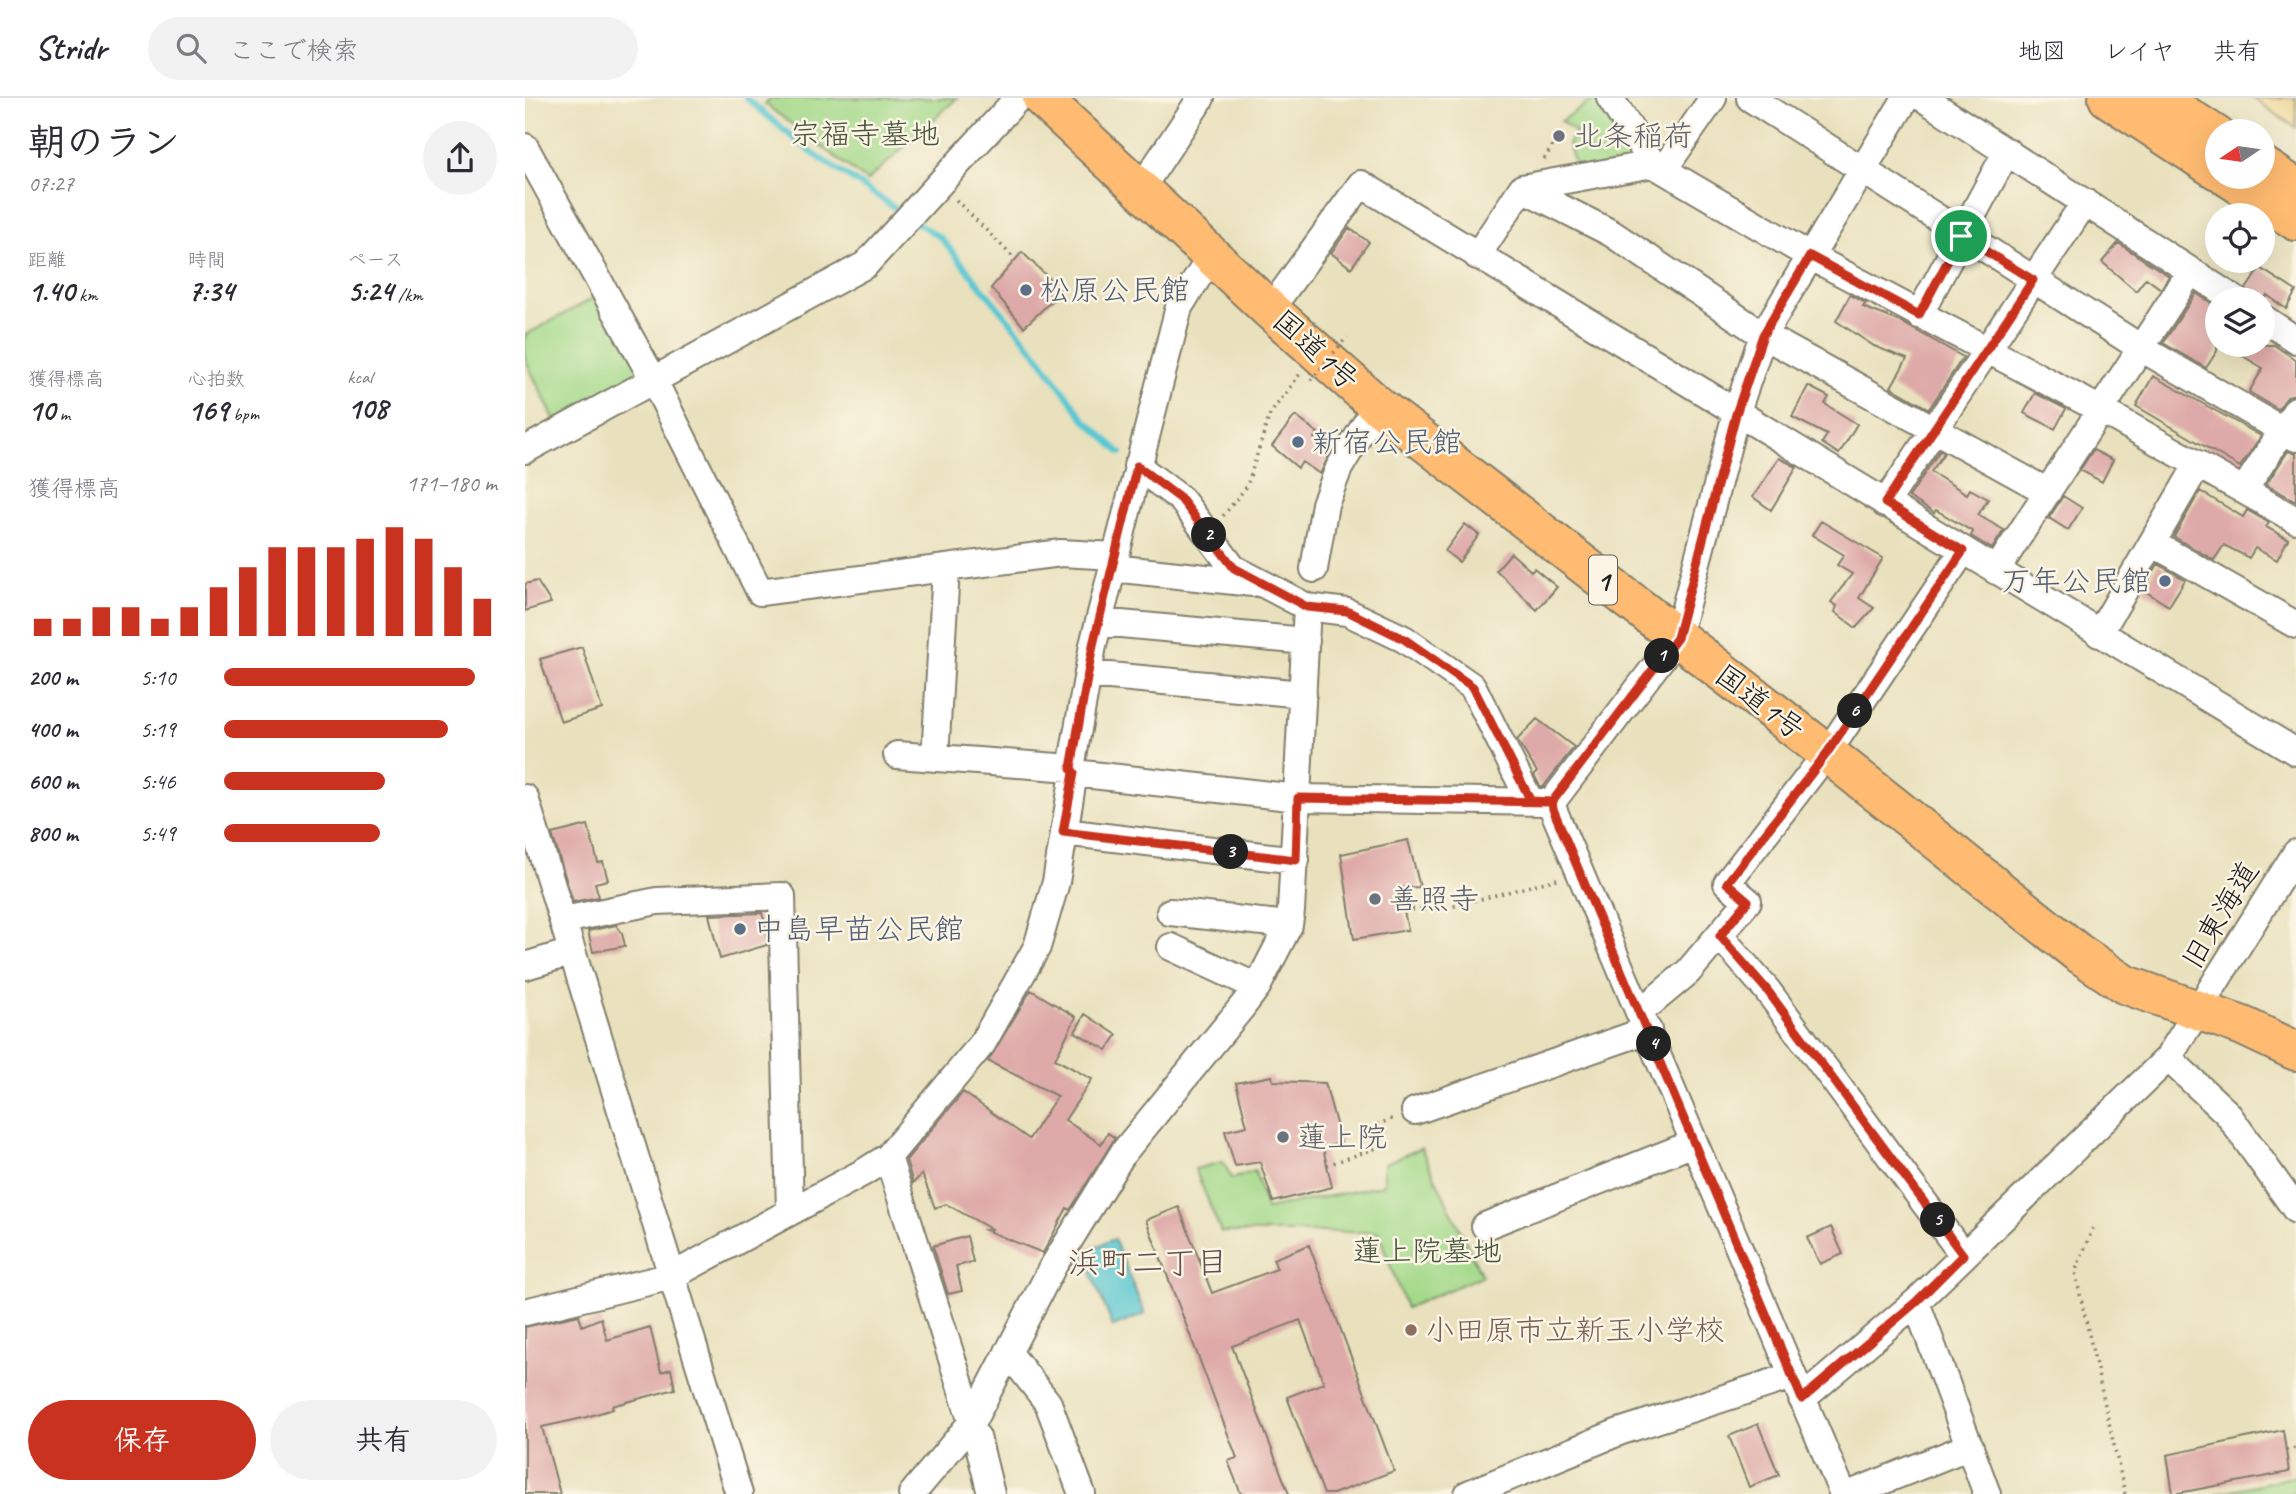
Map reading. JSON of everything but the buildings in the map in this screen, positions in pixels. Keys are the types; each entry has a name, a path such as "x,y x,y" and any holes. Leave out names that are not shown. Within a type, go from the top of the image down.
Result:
{"highway":[{"path":"2108,98 2205,162"},
{"path":"2159,98 2205,128"},
{"name":"国道1号","path":"1038,99 1377,405 1827,753 2077,952 2124,984 2243,1026 2296,1051"},
{"path":"2275,174 2296,188"},
{"path":"2247,189 2296,221"}],"street":[{"path":"1140,190 1201,98"},
{"path":"1610,98 1658,167 1810,256 2101,410 2296,520"},
{"path":"1477,256 1522,188 1658,167 1713,98"},
{"path":"1750,98 1961,236 2141,348 2292,426 2243,490"},
{"path":"1541,802 1677,638 1736,414 1763,335 1906,98"},
{"path":"1923,98 2216,287"},
{"path":"525,450 865,265 933,190 1038,99"},
{"path":"525,147 653,379 760,592 1061,552 1264,584"},
{"path":"1919,315 2007,151"},
{"path":"1270,310 1361,184 2296,752"},
{"path":"1522,188 1611,233 1763,335 2048,492"},
{"path":"1885,503 2085,202"},
{"path":"525,1312 672,1276 888,1157 982,1044 1037,947 1056,882 1098,622 1179,307 1212,255"},
{"path":"1996,571 2191,271"},
{"path":"2275,326 2296,340"},
{"path":"1314,569 1325,503 1339,468 1377,405"},
{"path":"2099,634 2154,544 2198,464"},
{"path":"1137,466 1181,499 1234,568 1307,607 1347,611 1404,639 1473,687 1541,802 1553,809 1843,1494"},
{"path":"2154,544 2296,625"},
{"path":"1415,1111 1644,1021 1748,901 1727,883 1827,753 1963,551"},
{"path":"935,758 946,569"},
{"path":"912,1494 974,1429 1008,1352 1052,1268 1123,1153 1257,988 1289,925 1296,860 1307,607"},
{"path":"1098,622 1306,641"},
{"path":"1088,674 1303,694"},
{"path":"897,755 1073,771 1298,798 1541,802"},
{"path":"525,798 739,1494"},
{"path":"1063,832 1296,860"},
{"name":"旧東海道","path":"1797,1387 1916,1302 2168,1058 2200,1011 2296,853"},
{"path":"564,920 657,901 782,896 790,1212"},
{"path":"1170,912 1289,925"},
{"path":"1720,936 1767,990 1963,1255"},
{"path":"1171,947 1257,988"},
{"path":"525,966 572,952"},
{"path":"2168,1058 2227,1113 2296,1210"},
{"path":"1485,1226 1694,1143"},
{"path":"888,1157 974,1429 991,1494"},
{"path":"1916,1302 1987,1494"},
{"path":"1008,1352 1048,1403 1082,1494"},
{"path":"1468,1494 1619,1432 1797,1387"},
{"path":"1850,1494 1970,1446"}],"path":[{"path":"933,190 1016,260"},
{"path":"1208,534 1247,486 1270,414 1325,356"},
{"path":"1405,909 1447,908 1580,873"},
{"path":"1327,1165 1377,1149 1376,1125 1415,1111"},
{"path":"2093,1228 2075,1272 2125,1494"},
{"path":"2286,1450 2296,1448"}],"green space":[{"name":"宗福寺墓地","path":"771,98 957,98 867,181 765,104"},
{"path":"1596,98 1604,98 1645,160 1578,173 1568,144 1576,132 1561,121"},
{"path":"599,295 645,376 557,425 525,359 525,335"},
{"name":"蓮上院墓地","path":"1421,1148 1482,1276 1406,1308 1378,1232 1221,1232 1195,1169 1223,1162 1232,1179 1255,1171 1266,1209 1384,1185 1384,1164"},
{"path":"2296,1476 2296,1494 2216,1494"}],"sand":[{"path":"2253,98 2296,98 2296,128"}],"water":[{"path":"1114,1239 1145,1314 1113,1327 1083,1252"}],"waterway":[{"path":"746,98 809,151 903,213"},
{"path":"914,221 941,238 1037,354 1084,419 1121,453"}],"place":[{"name":"北条稲荷","path":"1559,136"},
{"name":"松原公民館","path":"1026,290"},
{"name":"新宿公民館","path":"1298,442"},
{"name":"万年公民館","path":"2165,581"},
{"name":"善照寺","path":"1375,899"},
{"name":"中島早苗公民館","path":"740,929"},
{"name":"蓮上院","path":"1283,1137"},
{"name":"小田原市立新玉小学校","path":"1411,1330"}],"district":[{"name":"浜町二丁目","path":"1148,1262"}],"route":[{"path":"1961,236 1919,315 1810,256 1763,335 1736,414 1677,638 1552,802 1531,801 1473,687 1404,639 1347,611 1307,607 1234,568 1181,499 1137,466 1093,645 1071,768 1074,773 1063,832 1296,860 1298,798 1552,802 1802,1399 1916,1302 1963,1255 1767,990 1720,936 1748,901 1727,883 1827,753 1963,551 1885,503 2033,280 1961,236"}]}
